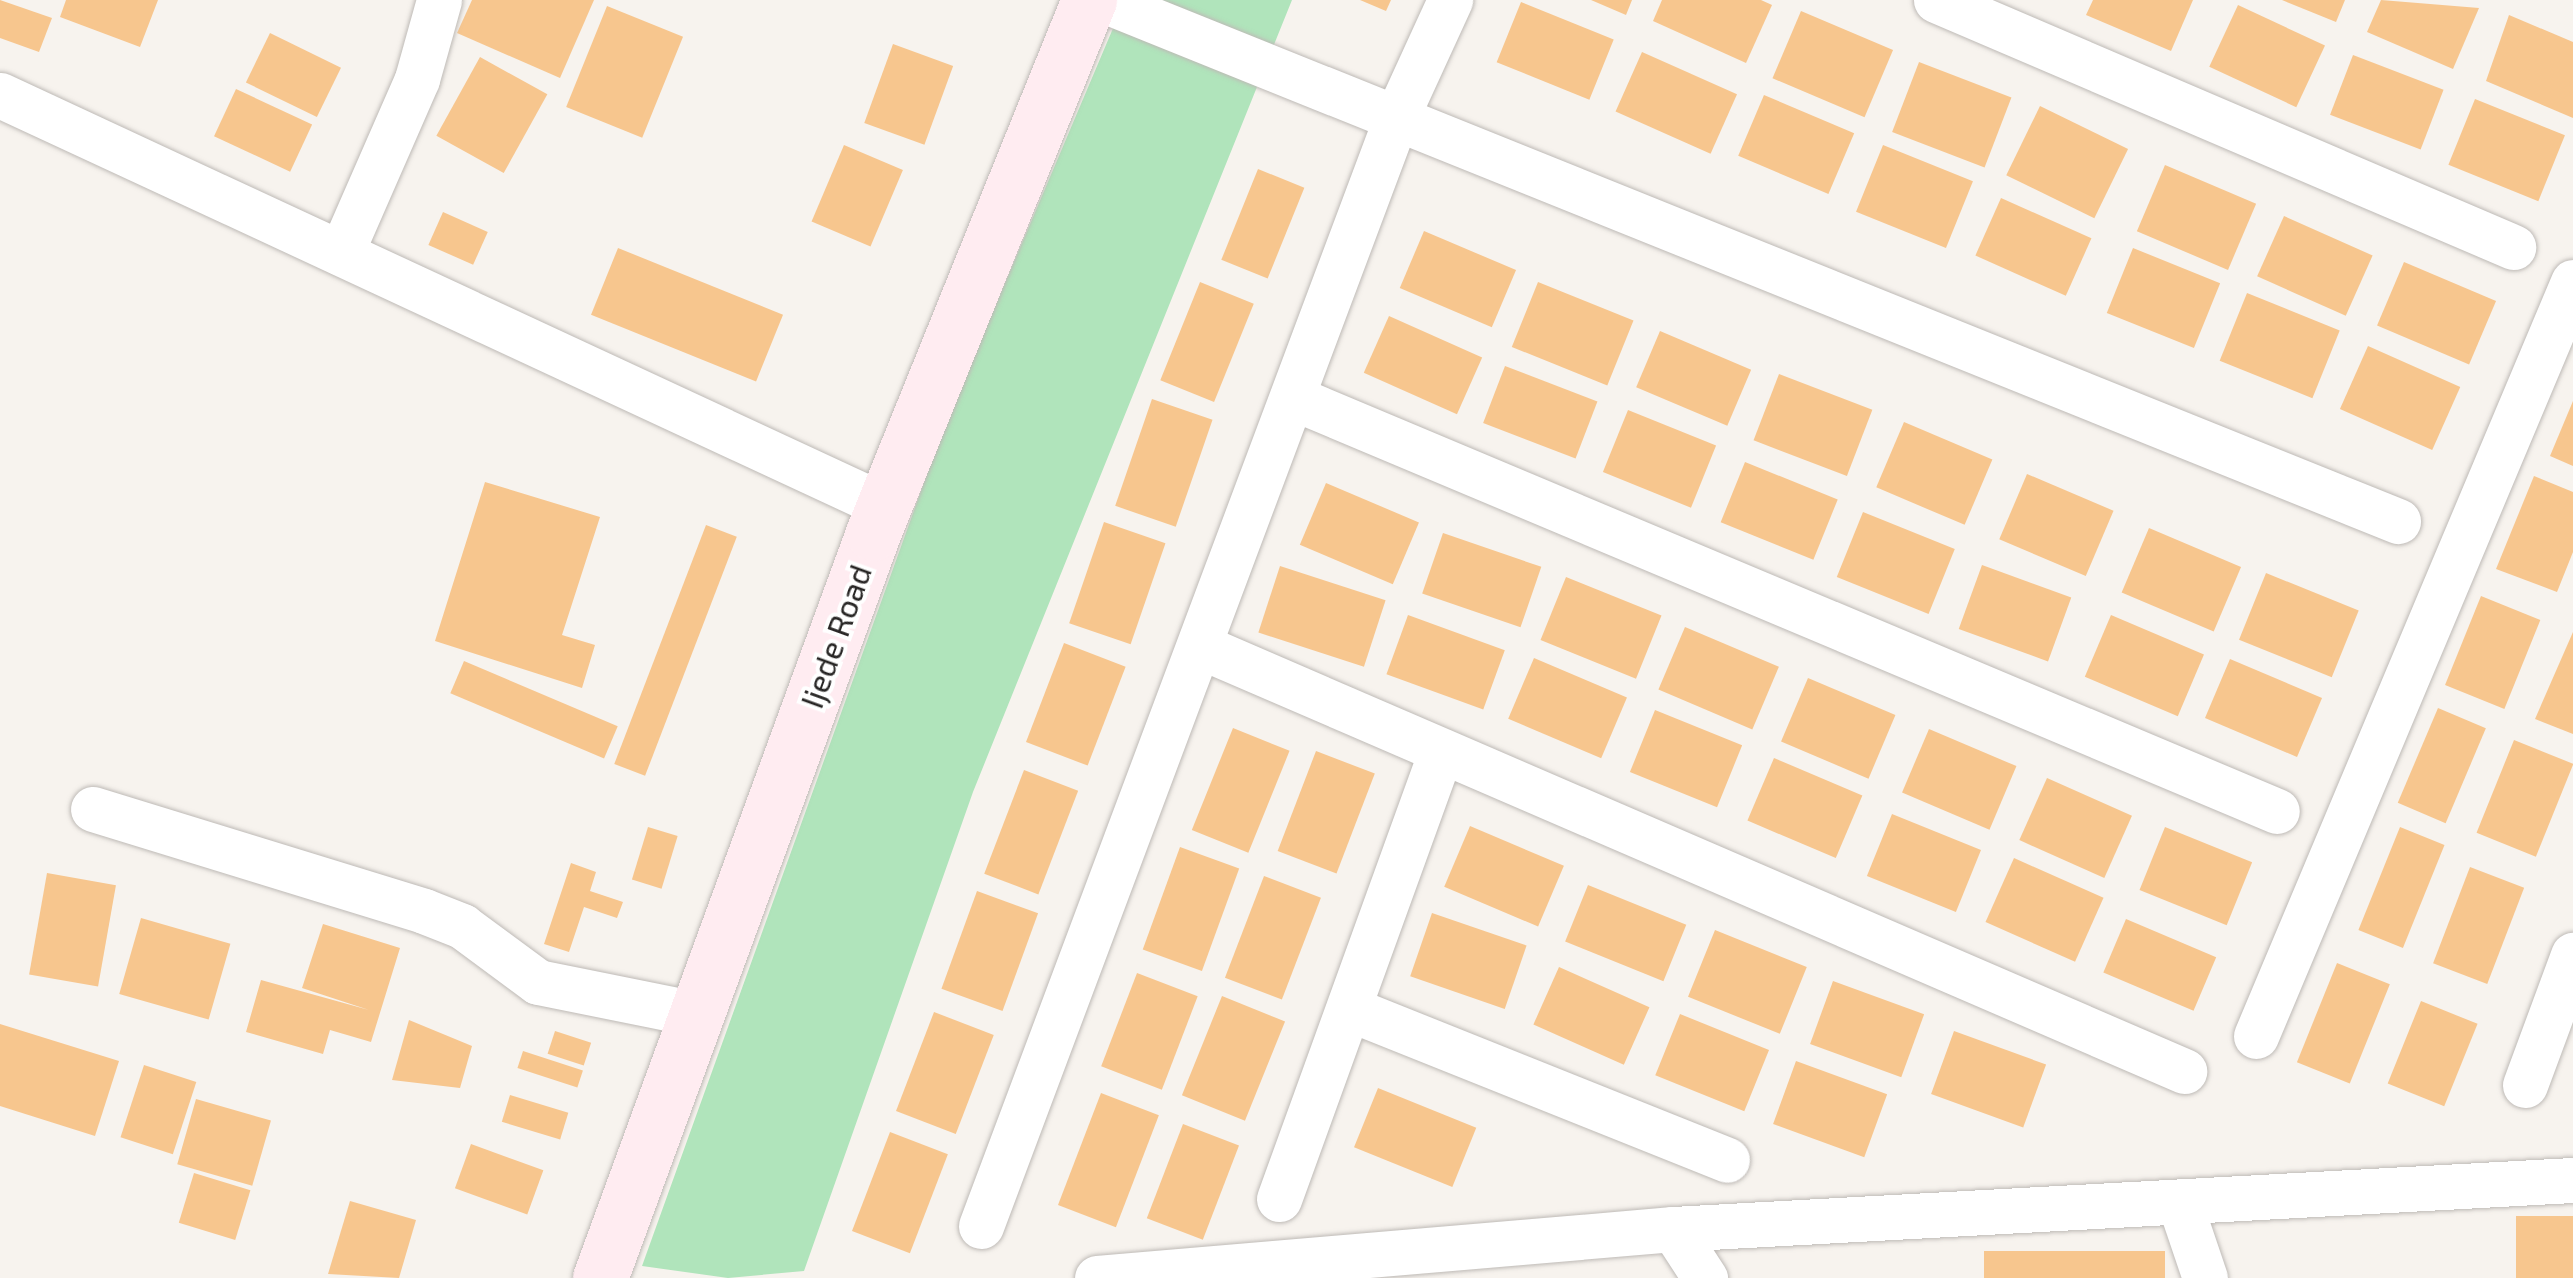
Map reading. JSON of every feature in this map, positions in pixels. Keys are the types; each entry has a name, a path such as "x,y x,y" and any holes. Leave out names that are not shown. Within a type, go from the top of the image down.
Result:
{"main road":[{"name":"Ijede Road","path":"600,1278 885,506 1089,0"}],"street":[{"path":"341,253 417,79 439,0"},
{"path":"1102,0 2398,521"},
{"path":"980,1226 1202,647 1396,116 1450,0"},
{"path":"1936,0 2513,247"},
{"path":"0,95 885,506"},
{"path":"2256,1036 2573,282"},
{"path":"1294,398 2277,811"},
{"path":"1202,647 2184,1071"},
{"path":"1279,1199 1442,752"},
{"path":"93,809 424,911 462,926 538,982 697,1014"},
{"path":"2526,1085 2573,956"},
{"path":"1350,1009 1727,1160"},
{"path":"1097,1278 1270,1271 1673,1229 2181,1206 2573,1180"},
{"path":"2181,1206 2205,1278"},
{"path":"1673,1229 1706,1278"}],"green space":[{"path":"1125,0 1292,0 973,792 804,1271 728,1278 642,1266 944,427"}],"building":[{"path":"0,0 52,18 39,52 0,38"},
{"path":"66,0 158,0 140,47 60,17"},
{"path":"472,0 594,0 560,78 457,33"},
{"path":"1360,0 1391,0 1386,11"},
{"path":"1591,0 1632,0 1626,15"},
{"path":"1662,0 1761,0 1772,5 1746,63 1653,21"},
{"path":"2093,0 2193,0 2171,51 2086,15"},
{"path":"2282,0 2345,0 2336,22"},
{"path":"2381,0 2479,8 2453,69 2367,32"},
{"path":"1521,2 1614,39 1589,100 1497,62"},
{"path":"2238,5 2325,46 2296,107 2209,67"},
{"path":"607,6 683,37 642,138 566,107"},
{"path":"1801,11 1893,50 1865,117 1772,78"},
{"path":"2509,15 2573,42 2573,118 2486,81"},
{"path":"270,33 341,68 317,117 246,82"},
{"path":"893,44 953,66 924,145 864,123"},
{"path":"1642,52 1737,94 1711,154 1616,111"},
{"path":"2353,55 2444,90 2421,150 2330,115"},
{"path":"480,57 547,94 504,173 436,136"},
{"path":"1919,62 2011,97 1985,167 1892,132"},
{"path":"236,89 312,124 290,172 214,136"},
{"path":"1764,95 1854,133 1828,194 1738,156"},
{"path":"2475,99 2565,135 2538,201 2448,165"},
{"path":"2040,106 2128,149 2094,218 2006,175"},
{"path":"844,145 903,170 870,246 812,221"},
{"path":"1883,145 1973,181 1946,248 1856,212"},
{"path":"2165,165 2256,204 2228,270 2137,231"},
{"path":"1258,169 1304,188 1268,279 1221,260"},
{"path":"2001,198 2091,238 2066,296 1975,256"},
{"path":"443,212 488,232 473,265 428,245"},
{"path":"2284,216 2373,255 2346,316 2257,276"},
{"path":"1424,231 1516,270 1492,327 1400,288"},
{"path":"618,248 783,315 756,381 591,315"},
{"path":"2133,248 2220,283 2194,348 2107,313"},
{"path":"2404,262 2496,301 2469,365 2377,326"},
{"path":"1200,282 1254,304 1214,402 1160,380"},
{"path":"1538,282 1633,321 1607,385 1512,347"},
{"path":"2247,293 2340,330 2312,398 2220,361"},
{"path":"1389,316 1482,357 1457,414 1364,373"},
{"path":"1660,331 1751,370 1727,426 1636,387"},
{"path":"2368,346 2460,387 2432,450 2340,409"},
{"path":"1505,366 1597,401 1576,458 1483,423"},
{"path":"1779,374 1872,410 1847,476 1754,440"},
{"path":"1152,399 1213,420 1176,527 1115,506"},
{"path":"2573,401 2573,466 2550,456"},
{"path":"1628,410 1716,446 1691,508 1603,472"},
{"path":"1904,422 1992,460 1965,525 1876,487"},
{"path":"1745,462 1838,499 1813,560 1721,522"},
{"path":"2027,474 2114,511 2086,576 1999,539"},
{"path":"2534,476 2573,492 2573,552 2557,592 2496,569"},
{"path":"485,482 600,517 562,635 595,645 582,688 435,641"},
{"path":"1326,483 1419,522 1393,584 1300,545"},
{"path":"1863,512 1955,549 1929,614 1837,577"},
{"path":"1104,522 1165,543 1131,644 1069,623"},
{"path":"706,525 737,537 645,776 614,764"},
{"path":"2149,528 2241,567 2214,632 2122,592"},
{"path":"1443,533 1541,567 1520,627 1422,594"},
{"path":"1982,565 2071,597 2048,661 1959,629"},
{"path":"1280,566 1386,600 1364,667 1258,633"},
{"path":"2266,573 2359,610 2332,677 2239,640"},
{"path":"1566,577 1661,616 1636,679 1541,640"},
{"path":"2481,596 2540,620 2504,709 2445,685"},
{"path":"1408,615 1505,650 1483,709 1386,674"},
{"path":"2111,615 2204,654 2178,716 2085,677"},
{"path":"1685,627 1779,667 1752,729 1658,690"},
{"path":"2573,632 2573,734 2535,719"},
{"path":"1064,643 1126,667 1088,766 1026,742"},
{"path":"1534,658 1627,697 1601,758 1508,719"},
{"path":"2230,659 2322,698 2297,757 2205,718"},
{"path":"464,661 618,726 604,758 450,693"},
{"path":"1808,678 1895,715 1868,779 1781,742"},
{"path":"2438,708 2486,728 2446,823 2398,803"},
{"path":"1655,710 1742,745 1717,807 1630,772"},
{"path":"1233,728 1290,751 1248,853 1192,830"},
{"path":"1929,729 2016,766 1989,830 1902,793"},
{"path":"2514,740 2573,764 2536,857 2477,833"},
{"path":"1316,751 1375,774 1336,873 1278,851"},
{"path":"1774,758 1862,796 1836,858 1747,821"},
{"path":"1024,770 1078,791 1038,894 984,874"},
{"path":"2047,778 2132,816 2104,878 2019,840"},
{"path":"1892,814 1981,850 1956,912 1867,876"},
{"path":"1470,826 1564,866 1538,927 1444,887"},
{"path":"648,827 678,836 662,889 632,880"},
{"path":"2165,827 2252,862 2227,925 2140,890"},
{"path":"2400,827 2445,845 2403,948 2358,930"},
{"path":"1180,847 1239,869 1202,971 1143,949"},
{"path":"2014,858 2104,898 2075,962 1986,922"},
{"path":"571,863 596,872 590,891 623,902 617,918 584,907 569,952 544,944"},
{"path":"2470,867 2524,888 2487,984 2433,963"},
{"path":"47,873 116,885 98,987 29,974"},
{"path":"1264,876 1321,898 1282,1000 1225,978"},
{"path":"1588,885 1686,925 1663,981 1565,942"},
{"path":"977,891 1038,913 1003,1011 941,989"},
{"path":"1432,913 1527,946 1505,1009 1410,976"},
{"path":"141,918 230,944 209,1020 119,994"},
{"path":"2126,919 2216,957 2194,1011 2103,972"},
{"path":"323,924 400,948 371,1042 330,1030 323,1054 246,1032 261,980 369,1010 302,988"},
{"path":"1715,930 1807,967 1780,1034 1688,997"},
{"path":"2337,963 2390,984 2350,1084 2297,1062"},
{"path":"1559,967 1649,1007 1624,1065 1533,1025"},
{"path":"1137,973 1198,996 1162,1090 1101,1066"},
{"path":"1833,981 1924,1014 1901,1077 1810,1044"},
{"path":"1222,996 1285,1021 1245,1121 1182,1095"},
{"path":"2421,1001 2478,1024 2444,1106 2388,1084"},
{"path":"934,1012 994,1035 956,1134 896,1111"},
{"path":"1680,1014 1769,1050 1744,1111 1655,1075"},
{"path":"409,1020 472,1046 460,1088 392,1080"},
{"path":"0,1024 119,1061 95,1136 0,1106"},
{"path":"555,1031 591,1043 584,1066 548,1054"},
{"path":"1954,1031 2046,1065 2023,1127 1931,1094"},
{"path":"523,1051 583,1070 577,1088 517,1068"},
{"path":"1796,1061 1887,1094 1864,1157 1773,1124"},
{"path":"144,1065 196,1082 173,1154 121,1137"},
{"path":"1378,1088 1476,1128 1452,1187 1354,1147"},
{"path":"1101,1093 1159,1115 1116,1227 1058,1205"},
{"path":"510,1095 568,1113 560,1140 502,1122"},
{"path":"196,1099 271,1120 252,1186 177,1164"},
{"path":"1183,1124 1239,1146 1203,1240 1147,1218"},
{"path":"890,1132 948,1154 910,1253 852,1231"},
{"path":"471,1144 543,1170 527,1215 455,1188"},
{"path":"194,1173 250,1190 235,1240 179,1223"},
{"path":"350,1201 416,1220 399,1278 328,1274"},
{"path":"2516,1216 2573,1216 2573,1278 2516,1278"},
{"path":"1984,1251 2165,1251 2165,1278 1984,1278"}]}
